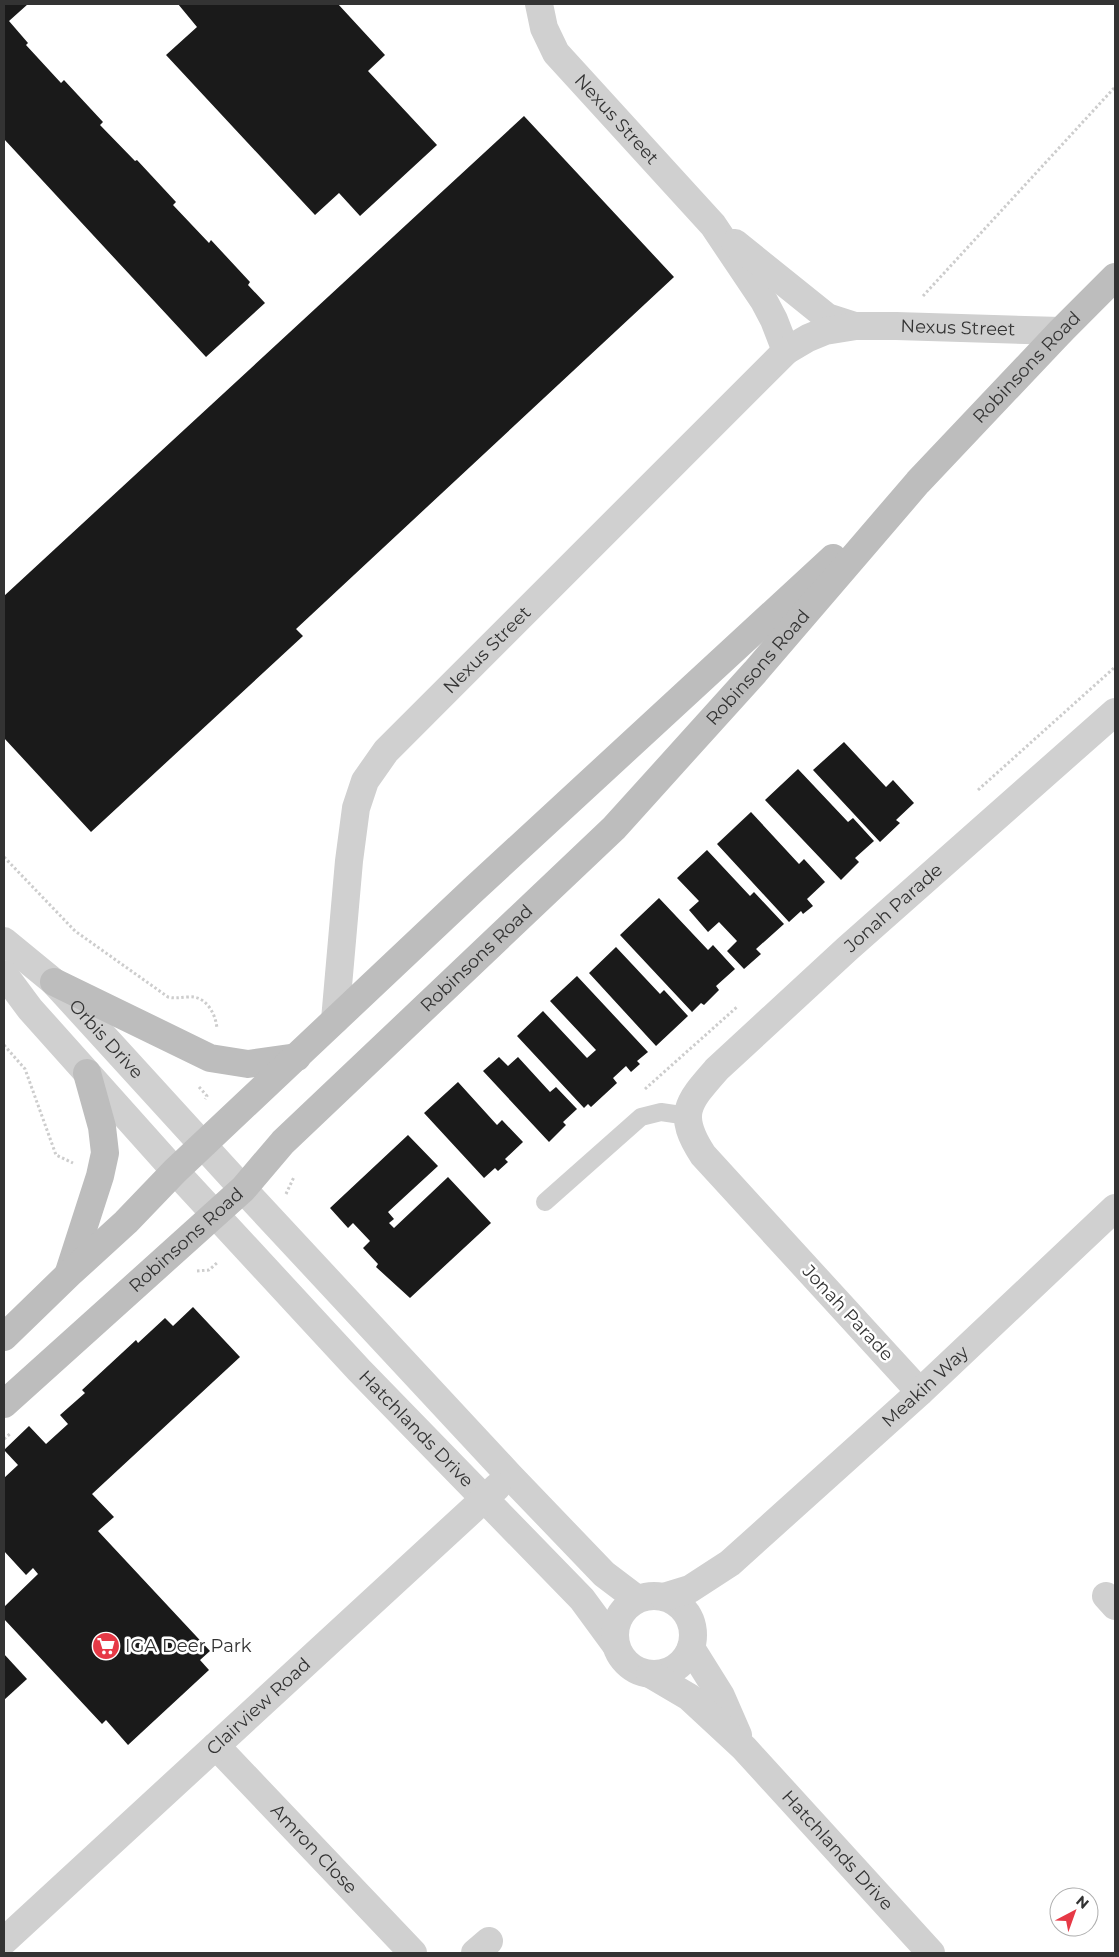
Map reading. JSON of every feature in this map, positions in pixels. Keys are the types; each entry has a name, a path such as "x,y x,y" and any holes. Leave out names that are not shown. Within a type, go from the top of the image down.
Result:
{"main road":[{"name":"Robinsons Road","path":"4,1404 243,1189 283,1142 614,828 755,672 918,482 1061,331 1115,277"},
{"name":"Robinsons Road","path":"4,1337 126,1222 175,1171 580,790 740,642 918,482"},
{"path":"54,982 210,1058 248,1064 297,1057"},
{"path":"69,1274 100,1176 105,1152 102,1128 87,1073"}],"street":[{"name":"Nexus Street","path":"539,4 544,28 556,53 713,225 764,301 774,320 786,351"},
{"name":"Nexus Street","path":"713,225 827,317 856,326"},
{"name":"Nexus Street","path":"335,1020 349,861 356,808 365,781 386,751 786,351 808,338 825,331 856,326 1061,331"},
{"name":"Jonah Parade","path":"920,1392 703,1155 688,1128 690,1103 698,1090 718,1069 847,949 1115,712"},
{"name":"Orbis Drive","path":"4,941 54,982 243,1189"},
{"name":"Orbis Drive","path":"4,974 30,1009 216,1214"},
{"name":"Hatchlands Drive","path":"243,1189 509,1475 604,1574 637,1599"},
{"name":"Meakin Way","path":"664,1597 690,1590 730,1563 920,1392 1115,1208"},
{"name":"Hatchlands Drive","path":"216,1214 359,1370 582,1599 616,1644"},
{"name":"Clairview Road","path":"5,1941 509,1475"},
{"name":"Meakin Way","path":"692,1639 703,1602 730,1563"},
{"path":"655,1595 675,1601 684,1609 690,1619 692,1639 684,1660 675,1668 662,1673 650,1674 638,1671 620,1656 616,1644 616,1623 621,1613 637,1599 655,1595"},
{"name":"Hatchlands Drive","path":"692,1639 721,1696 744,1748"},
{"name":"Hatchlands Drive","path":"650,1674 689,1697 744,1748 931,1953"},
{"name":"Amron Close","path":"216,1746 413,1953"}],"lane":[{"path":"545,1202 641,1117 661,1112 688,1116"}],"path":[{"path":"896,326 1115,87"},
{"path":"4,857 75,931 168,997 175,999 190,996 198,998 207,1005 214,1013 218,1027 210,1058"}],"building":[{"path":"4,4 28,4 9,21 28,43 26,45 61,83 64,80 103,122 100,125 135,161 137,160 176,202 173,205 209,243 211,240 250,282 248,285 265,303 206,357 4,139"},
{"path":"178,4 338,4 385,55 368,71 437,145 360,216 339,193 315,215 166,55 197,27"},
{"path":"524,116 674,277 296,629 303,636 91,832 4,738 4,596"},
{"path":"844,742 886,787 893,780 914,803 896,820 900,823 880,842 813,770"},
{"path":"798,769 848,822 853,818 874,841 855,858 859,862 841,880 765,800"},
{"path":"751,812 799,864 804,859 825,882 807,899 813,906 803,914 801,911 789,922 717,844"},
{"path":"707,850 750,896 754,892 784,924 756,949 761,954 744,969 727,951 737,941 719,922 708,932 689,910 699,901 677,878"},
{"path":"659,898 708,950 713,945 735,969 716,986 719,990 704,1005 701,1003 692,1012 620,935"},
{"path":"616,947 660,994 664,990 688,1016 656,1046 589,973"},
{"path":"577,976 648,1052 637,1061 640,1064 631,1072 626,1066 613,1078 617,1083 591,1107 588,1104 584,1108 517,1036 543,1011 587,1058 596,1050 550,1001"},
{"path":"499,1057 508,1066 518,1057 550,1092 556,1087 577,1109 563,1122 566,1125 549,1142 483,1071"},
{"path":"458,1082 497,1125 502,1120 523,1142 505,1159 508,1162 498,1171 495,1168 484,1178 424,1113"},
{"path":"408,1135 438,1166 388,1212 394,1219 389,1223 394,1228 448,1177 491,1223 410,1298 376,1267 378,1264 363,1248 370,1241 353,1223 348,1228 330,1208"},
{"path":"193,1307 240,1357 92,1494 114,1517 98,1531 210,1651 200,1660 209,1670 128,1745 106,1720 102,1724 4,1619 4,1607 38,1574 33,1568 26,1575 4,1551 4,1478 18,1465 4,1450 29,1426 46,1444 68,1424 60,1415 85,1393 82,1390 136,1340 138,1343 165,1318 173,1326"},
{"path":"4,1654 27,1679 4,1700"}],"place":[{"name":"IGA Deer Park","path":"106,1646"}]}
